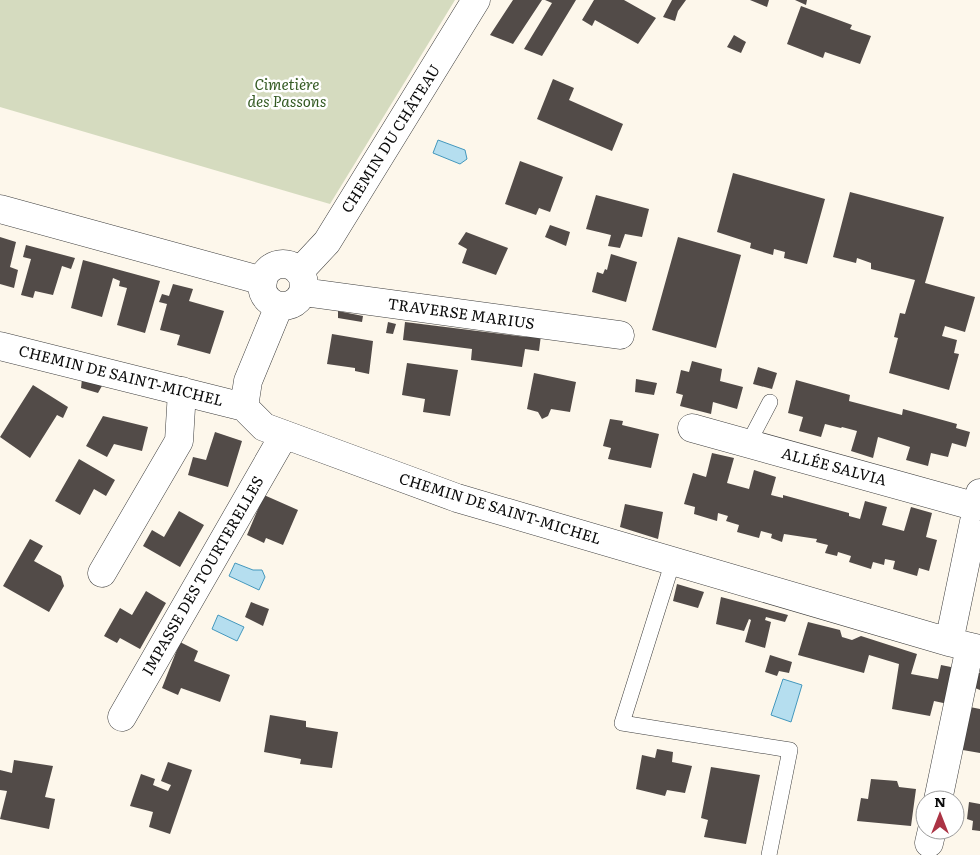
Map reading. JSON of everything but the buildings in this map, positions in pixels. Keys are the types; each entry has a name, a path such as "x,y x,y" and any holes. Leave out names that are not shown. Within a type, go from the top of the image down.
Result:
{"street":[{"name":"CHEMIN DU CHÂTEAU","path":"301,282 476,0"},
{"path":"0,209 263,281"},
{"path":"276,266 290,266 301,282 292,304 279,306 273,304 264,294 263,281 269,269 276,266"},
{"name":"TRAVERSE MARIUS","path":"301,282 620,335"},
{"path":"244,407 248,381 279,306"},
{"name":"CHEMIN DE SAINT-MICHEL","path":"0,346 244,407 264,427 457,498 966,646"},
{"path":"102,573 179,442 182,391"},
{"name":"ALLÉE SALVIA","path":"692,428 748,444 978,500 966,646 940,790"},
{"name":"IMPASSE DES TOURTERELLES","path":"122,717 284,435"}],"lane":[{"path":"748,444 770,402"},
{"path":"673,561 622,723 790,750 769,855"}],"green space":[{"name":"Cimetière des Passons","path":"0,0 455,0 330,204 0,107"}],"water":[{"path":"438,140 465,150 467,159 460,164 433,153"},
{"path":"235,563 253,570 262,570 265,577 259,590 229,576"},
{"path":"218,615 244,627 237,641 212,629"},
{"path":"783,679 802,685 791,722 771,715"}]}
